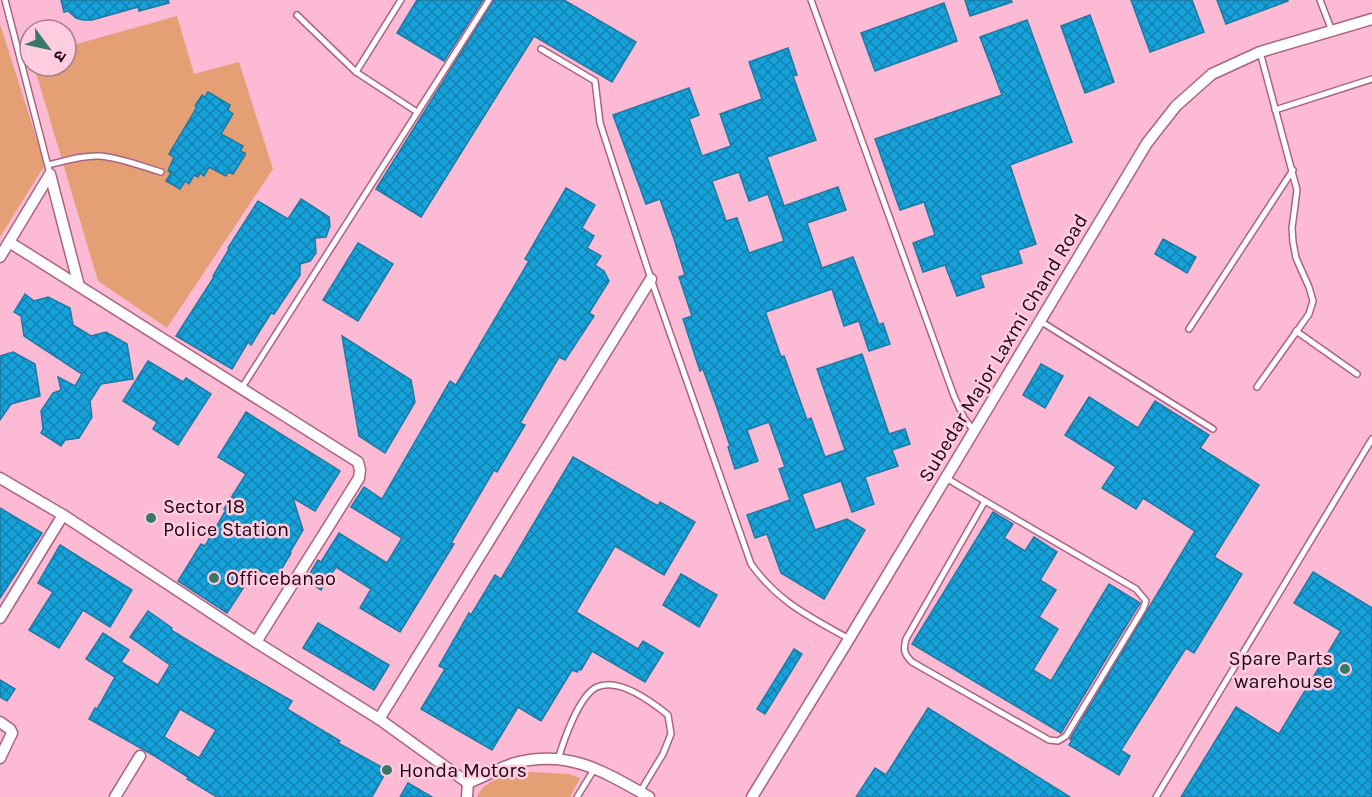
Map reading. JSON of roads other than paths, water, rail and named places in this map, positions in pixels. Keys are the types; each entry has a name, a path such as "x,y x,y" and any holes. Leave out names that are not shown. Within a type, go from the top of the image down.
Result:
{"street":[{"name":"Subedar Major Laxmi Chand Road","path":"752,797 1147,143 1176,106 1212,74 1260,52 1372,19"},
{"path":"0,257 49,170"},
{"path":"49,170 79,286"},
{"path":"9,242 358,462 359,478 256,642"},
{"path":"379,719 651,279"},
{"path":"0,478 63,515 256,642 379,719 468,783"},
{"path":"0,618 63,515"},
{"path":"0,722 12,733 0,758"},
{"path":"114,797 140,756"},
{"path":"468,783 515,764 550,759 582,763 645,794"},
{"path":"467,797 468,783"}],"lane":[{"path":"5,0 49,170 78,158 98,156 161,172"},
{"path":"356,72 400,0"},
{"path":"241,389 489,0"},
{"path":"811,0 954,396 964,418 974,431"},
{"path":"1320,0 1332,31"},
{"path":"297,15 356,72 417,112"},
{"path":"541,48 595,81 600,123 651,279 751,564 764,582 786,602 849,639"},
{"path":"1257,387 1308,314 1313,302 1296,258 1293,242 1292,228 1297,190 1293,170 1260,52"},
{"path":"1275,110 1372,79"},
{"path":"1189,329 1293,170"},
{"path":"1040,321 1213,429"},
{"path":"1296,331 1357,374"},
{"path":"1156,797 1372,439"},
{"path":"946,478 1136,589 1146,601 1066,736 1058,741 1049,740 912,662 905,655 906,639 985,501"},
{"path":"558,760 569,727 588,695 597,687 612,685 648,698 668,715 671,734 645,794"},
{"path":"577,797 595,768"}],"place":[{"name":"Sector 18 Police Station","path":"151,518"},
{"name":"Officebanao","path":"214,578"},
{"name":"Spare Parts warehouse","path":"1345,669"},
{"name":"Honda Motors","path":"387,770"}]}
